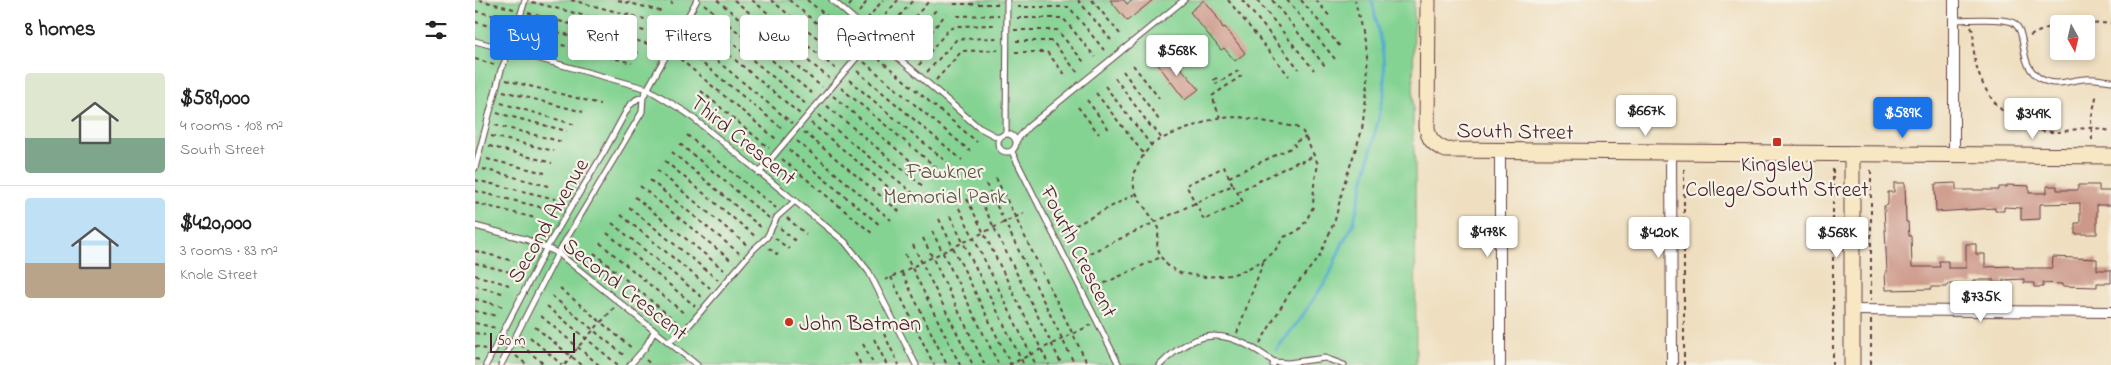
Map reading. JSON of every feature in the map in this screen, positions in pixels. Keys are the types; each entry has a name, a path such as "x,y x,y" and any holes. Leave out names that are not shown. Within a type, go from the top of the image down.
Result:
{"street":[{"name":"South Street","path":"1428,0 1427,127 1428,135 1432,142 1446,150 2111,156"},
{"path":"1954,0 1954,155"},
{"path":"1500,151 1500,365"},
{"path":"1671,152 1673,365"},
{"path":"1852,154 1852,365"},
{"path":"1852,310 2111,312"}],"lane":[{"path":"521,15 525,0"},
{"name":"Second Avenue","path":"689,15 698,0"},
{"path":"832,0 850,15"},
{"path":"1016,141 1028,128 1184,0"},
{"path":"1006,134 1007,2"},
{"path":"1954,20 2005,20 2012,22 2020,32 2028,66 2039,78 2046,81 2064,83 2085,79 2111,82"},
{"name":"Third Crescent","path":"475,40 490,44"},
{"path":"475,168 498,78 505,60"},
{"name":"Third Crescent","path":"545,60 648,89 687,113 845,242 869,272 916,365"},
{"name":"Second Avenue","path":"501,365 558,253 642,112 643,97 664,60"},
{"path":"759,172 854,60"},
{"path":"902,60 978,127 999,138"},
{"name":"Second Avenue","path":"486,365 547,247 604,152 629,106 637,99 643,97"},
{"path":"1006,134 1014,136 1016,147 1012,152 1006,153 998,145 999,138 1006,134"},
{"name":"Fourth Crescent","path":"1012,152 1119,365"},
{"path":"669,341 685,329 769,233 781,213 795,201"},
{"name":"Second Crescent","path":"475,226 525,239 558,253 697,365"},
{"path":"631,364 640,355 655,330"},
{"path":"1160,365 1175,351 1196,339 1215,336 1234,340 1257,350 1273,364 1289,364 1325,358 1344,365"}],"path":[{"path":"479,0 647,43"},
{"path":"525,0 647,32"},
{"path":"571,0 647,20"},
{"path":"618,0 664,12"},
{"path":"663,0 673,3"},
{"path":"698,0 925,188"},
{"path":"717,0 931,178"},
{"path":"752,0 949,164"},
{"path":"771,0 962,160"},
{"path":"789,0 818,24"},
{"path":"807,0 826,15"},
{"path":"856,15 868,0"},
{"path":"870,15 883,0"},
{"path":"887,15 898,0"},
{"path":"901,15 913,0"},
{"path":"917,15 930,0"},
{"path":"1078,0 1111,40"},
{"path":"1092,0 1120,34"},
{"path":"1228,0 1289,76"},
{"path":"1242,0 1299,70"},
{"path":"1257,0 1314,70"},
{"path":"1272,0 1325,66"},
{"path":"1287,0 1335,59"},
{"path":"1301,0 1342,50"},
{"path":"1316,0 1331,18"},
{"path":"1257,350 1289,295 1319,257 1335,220 1344,184 1362,130 1368,83 1367,55 1355,0"},
{"path":"953,4 1007,2"},
{"path":"1017,7 1069,7 1104,50"},
{"path":"692,10 913,192"},
{"path":"931,15 935,10"},
{"path":"475,12 490,15"},
{"path":"905,63 947,14"},
{"path":"957,16 1007,15"},
{"path":"1017,18 1063,18 1095,58"},
{"path":"1971,20 1975,63 1979,74 1992,99 2006,114 2028,127 2049,132 2091,128 2111,131"},
{"path":"475,22 490,26"},
{"path":"2095,24 2111,23"},
{"path":"914,70 949,29 958,26 994,25"},
{"path":"2022,40 2050,26"},
{"path":"1007,30 1057,30 1084,62"},
{"path":"558,32 642,54"},
{"path":"922,78 957,39 1007,38"},
{"path":"1016,41 1052,41 1078,73"},
{"path":"558,44 632,64"},
{"path":"931,85 962,51 1007,50"},
{"path":"1015,52 1047,52 1067,77"},
{"path":"730,56 905,201"},
{"path":"475,60 502,66"},
{"path":"717,60 900,212"},
{"path":"861,60 970,151"},
{"path":"880,60 977,142"},
{"path":"1133,65 1159,98"},
{"path":"1123,71 1159,120"},
{"path":"1217,78 1213,80 1216,84 1238,71 1241,76 1212,96 1219,118"},
{"path":"498,78 600,104"},
{"path":"1115,78 1151,128 1154,128 1163,139"},
{"path":"1105,86 1151,145"},
{"path":"496,89 583,112"},
{"path":"701,91 873,234"},
{"path":"1097,93 1144,154"},
{"path":"2092,140 2091,120 2097,93"},
{"path":"1087,100 1110,130"},
{"path":"493,101 576,125"},
{"path":"1078,107 1099,134"},
{"path":"490,111 567,130"},
{"path":"1239,117 1296,127 1305,137 1318,164 1311,213 1298,231 1284,237 1274,252 1265,260 1231,275 1205,277 1180,272 1168,266 1161,257 1157,246 1159,228 1137,193 1133,174 1151,145 1163,139 1219,118 1239,117"},
{"path":"487,123 563,142"},
{"path":"484,134 554,152"},
{"path":"687,135 806,234"},
{"path":"1229,177 1295,146 1293,143 1305,137"},
{"path":"481,144 552,163"},
{"path":"680,144 798,243"},
{"path":"672,152 789,249"},
{"path":"478,156 545,173"},
{"path":"1237,192 1301,160 1303,162 1315,156"},
{"path":"665,161 778,255"},
{"path":"1224,167 1233,185 1243,202 1204,220 1186,185 1224,167"},
{"path":"475,168 548,186"},
{"path":"1684,169 1685,365"},
{"path":"1833,169 1833,365"},
{"path":"657,170 753,250"},
{"path":"1871,170 1871,365"},
{"path":"996,178 1088,365"},
{"path":"475,180 556,199"},
{"path":"650,180 745,259"},
{"path":"986,184 1075,365"},
{"path":"1069,263 1233,185"},
{"path":"640,186 738,267"},
{"path":"475,191 556,211"},
{"path":"977,193 1062,365"},
{"path":"1055,236 1137,193"},
{"path":"635,197 731,276"},
{"path":"967,199 1049,365"},
{"path":"475,202 535,218"},
{"path":"629,207 723,284"},
{"path":"959,208 1037,365"},
{"path":"885,280 1024,213"},
{"path":"621,215 716,293"},
{"path":"950,216 1024,365"},
{"path":"939,219 1010,365 1098,322"},
{"path":"612,224 708,302"},
{"path":"932,231 999,365"},
{"path":"607,233 701,310"},
{"path":"923,238 985,365"},
{"path":"600,243 693,320"},
{"path":"913,245 973,365"},
{"path":"475,252 514,261"},
{"path":"594,253 685,329"},
{"path":"905,254 960,365"},
{"path":"1084,293 1161,257"},
{"path":"1234,340 1265,260"},
{"path":"475,263 514,273"},
{"path":"901,272 947,365"},
{"path":"475,275 509,284"},
{"path":"891,277 934,365"},
{"path":"475,286 506,294"},
{"path":"560,288 653,365"},
{"path":"552,296 594,330 631,364"},
{"path":"475,299 504,306"},
{"path":"530,337 564,365 619,302"},
{"path":"547,306 618,365"},
{"path":"475,311 497,316"},
{"path":"541,316 599,365"},
{"path":"475,323 496,328"},
{"path":"535,327 582,365"},
{"path":"475,333 485,335"},
{"path":"884,334 899,365"},
{"path":"874,339 887,365"},
{"path":"863,344 874,365"},
{"path":"521,345 545,365"},
{"path":"475,346 485,349"},
{"path":"855,353 861,365"},
{"path":"516,356 527,365"},
{"path":"475,358 481,360"}],"green space":[{"name":"Fawkner Memorial Park","path":"475,0 1414,0 1413,138 1415,164 1416,365 475,365"}],"building":[{"path":"1110,0 1124,0 1127,4 1133,0 1153,0 1127,21"},
{"path":"1204,0 1214,12 1223,28 1225,27 1245,53 1235,61 1224,48 1221,50 1190,12"},
{"path":"1168,53 1199,89 1185,100 1156,62"},
{"path":"1894,183 1905,183 1906,222 1908,222 1909,236 1911,236 1912,267 1940,267 1939,261 1948,261 1948,268 1966,268 1966,244 1976,244 1976,254 1985,254 1985,267 2052,268 2053,257 2097,259 2097,270 2111,270 2111,283 2097,283 2097,287 2062,286 2062,284 2043,283 2043,287 2034,287 2034,283 2024,283 2024,279 2003,280 2004,287 1994,288 1994,280 1973,280 1973,284 1947,284 1947,287 1931,287 1931,289 1886,290 1884,206 1888,205 1888,192 1894,192"},
{"path":"1956,183 1956,190 1999,190 1999,187 2007,187 2007,185 2029,186 2029,193 2047,193 2047,186 2057,186 2057,190 2078,190 2078,185 2099,185 2099,191 2111,191 2111,205 2097,205 2097,234 2075,234 2075,223 2080,223 2080,203 2040,204 2040,219 2021,220 2021,208 2004,207 2004,211 1995,211 1995,208 1936,212 1935,184"}],"waterway":[{"path":"1276,350 1301,318 1329,276 1343,242 1353,225 1385,91 1383,55 1372,0"}],"place":[{"name":"Kingsley College/South Street","path":"1777,142"},
{"name":"John Batman","path":"789,322"}]}
